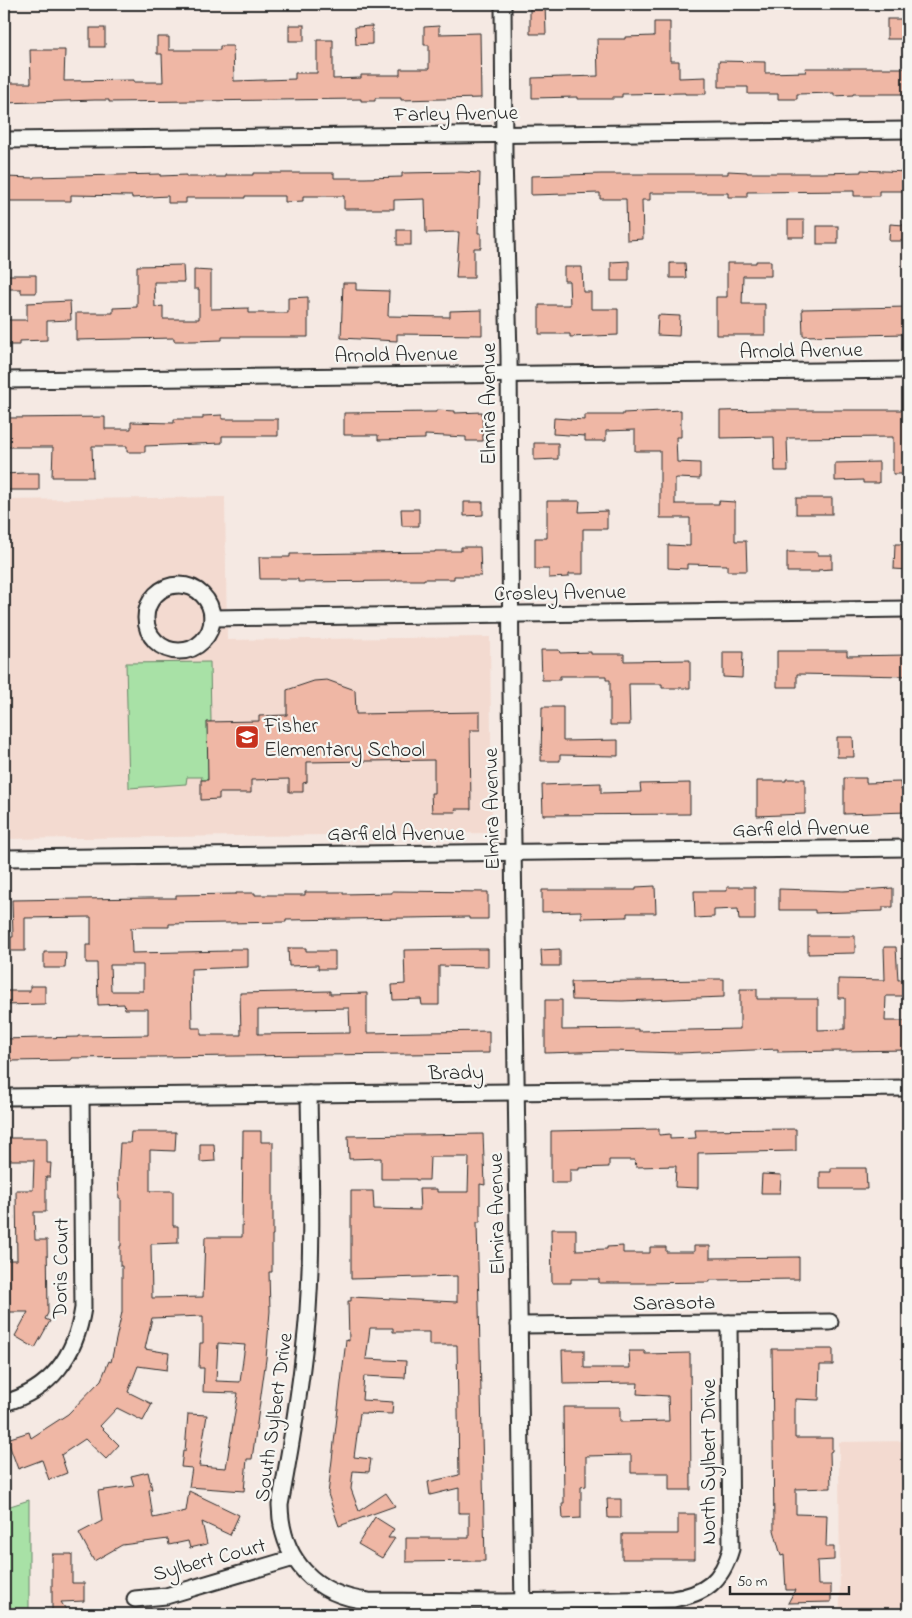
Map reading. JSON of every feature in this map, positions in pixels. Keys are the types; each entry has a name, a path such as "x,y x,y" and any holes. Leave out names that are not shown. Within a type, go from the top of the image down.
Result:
{"street":[{"name":"Elmira Avenue","path":"503,4 523,1608"},
{"name":"Farley Avenue","path":"4,140 908,130"},
{"name":"Arnold Avenue","path":"4,380 908,370"},
{"path":"174,584 196,589 205,597 210,606 212,618 209,633 202,642 193,648 182,651 165,648 152,637 147,627 145,616 148,605 154,595 163,588 174,584"},
{"name":"Crosley Avenue","path":"212,618 908,609"},
{"name":"Garfield Avenue","path":"4,858 908,848"},
{"name":"Brady","path":"4,1098 908,1088"},
{"name":"South Sylbert Drive","path":"309,1094 311,1233 308,1309 299,1400 280,1505 283,1534 294,1558 306,1574 322,1587 337,1595 356,1600 523,1608"},
{"name":"Doris Court","path":"4,1403 29,1394 47,1381 60,1368 72,1349 80,1328 83,1308 81,1097"},
{"name":"Sarasota","path":"519,1325 830,1322"},
{"name":"North Sylbert Drive","path":"523,1608 673,1599 701,1591 712,1584 721,1574 727,1562 732,1539 729,1323"},
{"name":"Sylbert Court","path":"135,1599 166,1596 294,1558"}],"shaded area":[{"name":"Fisher Elementary School","path":"225,497 227,640 490,637 492,833 4,839 4,500"},
{"path":"908,1441 908,1614 840,1614 839,1442"}],"green space":[{"path":"210,662 211,722 209,722 208,780 201,780 202,777 187,777 186,784 129,788 126,663"},
{"path":"29,1500 29,1614 4,1614 4,1508"}],"building":[{"path":"530,4 545,4 546,34 530,34"},
{"path":"887,19 906,19 906,39 887,39"},
{"path":"654,22 670,22 670,61 679,61 679,78 706,77 706,94 622,94 622,97 613,97 613,99 577,99 577,97 532,98 532,78 598,76 597,39 654,36"},
{"path":"289,25 304,25 304,41 289,41"},
{"path":"372,26 372,44 356,45 355,27"},
{"path":"439,26 439,34 480,33 481,98 401,100 401,98 375,98 375,101 361,101 361,99 109,102 109,100 95,100 4,103 4,83 31,83 30,50 65,50 64,81 134,80 134,82 163,82 162,54 157,54 157,37 169,37 169,50 220,50 220,46 233,46 234,81 295,79 295,73 317,73 317,40 333,40 333,79 361,78 361,75 400,75 400,69 429,69 429,45 424,45 424,27"},
{"path":"90,28 105,28 105,47 90,47"},
{"path":"719,61 765,62 765,73 806,72 805,68 908,68 908,94 834,96 834,93 797,94 797,99 778,99 778,94 748,94 748,87 719,87"},
{"path":"861,170 908,172 908,191 879,191 879,196 854,196 854,191 747,192 747,197 728,197 728,193 650,193 650,200 642,200 643,239 627,240 626,199 600,199 600,193 531,195 531,176 728,174 728,171 747,173 822,173 861,172"},
{"path":"253,173 334,173 334,178 365,178 402,177 402,173 480,173 478,233 481,233 481,248 474,248 474,278 456,278 459,232 426,233 425,199 394,200 394,209 344,209 344,196 303,196 303,201 285,202 285,196 186,198 186,203 168,203 168,196 132,198 132,196 71,195 71,201 4,201 4,177 34,178 160,174 160,176 226,177 226,175 253,175"},
{"path":"788,220 804,220 804,237 788,237"},
{"path":"890,224 904,225 903,241 889,241"},
{"path":"817,226 838,226 838,244 817,244"},
{"path":"397,230 411,230 411,245 397,245"},
{"path":"629,261 629,281 611,281 611,262"},
{"path":"756,261 771,261 771,276 743,276 742,304 765,304 765,335 716,335 716,297 727,297 727,263 756,263"},
{"path":"670,263 685,263 686,278 670,278"},
{"path":"183,265 184,282 154,282 155,307 163,306 163,319 199,319 199,289 194,289 194,270 211,271 211,309 249,308 249,313 288,313 288,298 308,297 308,337 222,337 222,340 193,341 174,341 174,338 76,340 76,313 113,313 113,308 137,307 137,266"},
{"path":"564,267 582,267 583,292 591,292 591,309 618,309 618,335 570,337 570,334 539,334 539,305 570,305 569,281 564,281"},
{"path":"4,275 36,275 36,293 21,293 21,289 4,289"},
{"path":"343,283 356,283 356,290 389,291 388,316 450,317 450,311 482,310 482,335 397,334 397,341 341,338"},
{"path":"70,301 71,320 47,321 47,340 19,341 19,345 4,345 4,320 27,320 27,303"},
{"path":"908,307 908,334 803,336 802,309"},
{"path":"658,315 680,316 679,336 657,335"},
{"path":"436,410 455,411 455,413 482,412 483,441 466,441 466,437 425,435 425,439 378,440 378,435 344,435 344,413 436,412"},
{"path":"681,410 681,437 676,437 677,462 700,463 700,479 675,479 675,504 719,504 719,501 735,502 735,541 746,541 747,571 727,571 727,565 687,564 687,569 668,568 668,545 690,546 690,518 660,518 660,451 635,451 635,430 606,431 606,441 585,441 585,436 553,434 554,418 585,420 585,415 623,415 623,413"},
{"path":"908,410 908,474 893,474 893,437 787,438 788,471 775,471 774,437 720,438 720,411"},
{"path":"222,415 222,419 278,419 278,436 222,436 222,443 145,446 145,452 127,452 127,446 92,446 93,477 52,477 53,447 4,447 4,421 8,421 8,418 105,417 105,429 131,429 131,422 174,423 174,419 203,419 203,416"},
{"path":"534,443 558,443 558,459 534,460"},
{"path":"879,462 879,483 863,483 863,480 835,481 835,463"},
{"path":"39,473 39,490 4,490 4,474"},
{"path":"796,498 832,498 832,514 796,514"},
{"path":"547,501 580,501 579,512 607,511 607,529 583,529 583,574 569,574 569,577 549,578 549,569 535,569 535,538 547,538"},
{"path":"464,502 483,502 483,515 464,516"},
{"path":"401,509 419,509 419,526 402,526"},
{"path":"895,544 908,544 908,570 894,569"},
{"path":"461,547 480,547 481,576 454,576 454,579 396,581 298,582 298,579 260,579 259,557 290,557 290,554 461,551"},
{"path":"787,552 818,552 818,555 832,555 832,569 818,570 818,572 787,572"},
{"path":"541,650 559,650 560,653 624,654 624,661 690,660 690,688 662,688 662,684 629,684 630,725 610,725 610,680 606,680 606,676 560,676 560,680 542,680"},
{"path":"777,651 847,651 847,656 908,655 908,676 797,674 797,687 777,687"},
{"path":"723,652 743,652 742,678 723,677"},
{"path":"327,680 355,690 356,714 480,712 480,730 470,730 471,809 455,809 456,812 432,812 431,793 434,793 434,760 307,762 307,782 303,783 303,792 289,792 289,779 251,780 251,793 219,793 219,799 201,800 201,780 208,780 207,722 259,721 259,716 287,715 287,690 314,681"},
{"path":"542,707 563,707 563,741 618,740 618,756 560,755 560,761 541,761"},
{"path":"837,737 853,737 854,757 837,757"},
{"path":"844,778 866,778 866,783 900,782 901,790 908,789 908,812 844,814"},
{"path":"786,779 805,779 805,814 757,816 757,781 786,781"},
{"path":"601,783 601,793 641,792 640,784 690,783 690,814 543,815 542,785"},
{"path":"655,886 656,913 627,913 627,917 581,918 581,911 542,912 542,890 636,890 636,887"},
{"path":"727,887 755,887 755,920 739,920 738,909 714,910 714,917 695,918 694,891 727,891"},
{"path":"893,888 893,907 883,907 883,911 815,913 815,910 779,910 779,889 843,891"},
{"path":"392,891 488,892 488,919 469,919 469,917 169,924 169,927 131,928 132,953 248,949 248,967 191,969 192,1028 201,1028 201,1035 241,1035 240,993 330,991 330,994 367,993 367,1033 489,1031 489,1053 71,1058 71,1060 11,1061 11,1058 4,1058 4,1039 148,1035 148,1009 125,1009 124,1004 98,1005 97,963 86,963 86,945 91,945 91,917 25,918 25,951 11,951 11,937 13,937 12,900 176,898 176,895 236,893 305,895 305,892 343,892 343,894 392,893","holes":["110,965 143,965 143,991 111,991","349,1008 350,1033 258,1034 258,1010"]},
{"path":"808,936 855,936 855,953 808,954"},
{"path":"884,947 896,947 898,980 908,979 908,996 886,996 885,1021 908,1021 908,1050 778,1052 778,1049 679,1053 612,1051 545,1053 545,1000 562,1000 562,1030 740,1029 740,989 757,989 757,999 818,999 818,1030 845,1029 845,998 838,998 838,979 885,980"},
{"path":"288,948 306,948 306,951 335,951 335,969 318,969 318,965 289,966"},
{"path":"488,949 488,967 439,966 439,1005 422,1005 421,999 393,1000 392,985 405,984 404,950"},
{"path":"560,949 560,966 542,966 541,950"},
{"path":"44,952 66,952 65,968 44,968"},
{"path":"724,979 724,997 622,1001 572,1000 571,982"},
{"path":"30,986 45,986 45,1004 4,1005 4,991 30,991"},
{"path":"659,1129 659,1135 670,1134 670,1139 696,1138 695,1130 796,1129 796,1151 698,1153 698,1188 675,1187 676,1166 636,1167 635,1160 609,1160 609,1167 570,1170 570,1183 551,1183 551,1131"},
{"path":"243,1131 261,1131 261,1142 273,1142 272,1272 269,1272 270,1311 266,1359 252,1459 247,1459 244,1491 189,1487 192,1468 181,1467 183,1451 185,1451 188,1414 207,1415 199,1466 226,1468 238,1393 203,1392 204,1368 199,1368 200,1343 203,1343 203,1316 152,1318 145,1349 169,1353 167,1370 138,1366 128,1392 152,1404 143,1421 117,1408 100,1426 119,1445 106,1459 85,1439 61,1455 67,1473 49,1480 42,1460 18,1469 7,1439 29,1432 31,1438 68,1414 101,1380 109,1361 111,1362 122,1312 122,1266 120,1266 121,1198 119,1198 118,1177 120,1143 130,1143 131,1132 176,1132 175,1151 150,1150 150,1191 173,1191 173,1226 178,1226 178,1243 151,1244 152,1298 203,1297 205,1237 242,1237","holes":["218,1343 245,1345 240,1382 216,1381"]},
{"path":"483,1134 485,1185 480,1184 480,1222 477,1222 485,1561 406,1562 406,1538 469,1538 469,1513 459,1513 459,1488 430,1495 428,1482 459,1475 457,1345 429,1345 429,1332 393,1332 393,1328 370,1328 366,1359 406,1361 405,1378 364,1376 362,1400 393,1402 392,1414 360,1413 354,1457 371,1459 369,1472 353,1471 351,1489 359,1511 386,1493 395,1506 339,1526 328,1494 346,1340 349,1341 348,1301 351,1301 351,1297 457,1302 457,1276 351,1279 351,1191 373,1191 374,1209 420,1210 419,1189 437,1189 437,1192 468,1192 469,1157 430,1157 429,1180 381,1179 381,1158 349,1159 348,1136"},
{"path":"4,1138 47,1138 47,1163 51,1163 50,1177 46,1177 46,1212 34,1212 35,1240 47,1240 48,1313 45,1319 50,1321 35,1348 15,1336 28,1312 4,1312 4,1260 17,1260 16,1190 33,1190 34,1160 4,1160"},
{"path":"200,1144 214,1144 215,1161 200,1162"},
{"path":"831,1168 866,1168 867,1189 820,1189 820,1172 831,1172"},
{"path":"762,1174 781,1175 780,1193 761,1193"},
{"path":"551,1229 576,1229 576,1250 607,1249 607,1247 623,1246 623,1253 650,1253 650,1247 666,1247 666,1252 694,1252 694,1246 710,1246 710,1258 799,1257 799,1279 599,1283 599,1279 571,1279 571,1283 552,1283"},
{"path":"772,1349 833,1349 833,1365 820,1365 819,1400 795,1399 795,1438 832,1438 832,1451 830,1452 831,1488 796,1489 796,1514 827,1515 826,1547 834,1547 834,1560 817,1561 818,1585 831,1585 831,1602 788,1603 795,1590 786,1590 784,1555 781,1556 774,1530"},
{"path":"562,1350 584,1350 584,1368 630,1368 629,1351 645,1351 645,1354 690,1353 691,1490 669,1490 669,1473 631,1473 631,1455 586,1456 586,1486 581,1487 581,1518 563,1519 563,1407 620,1407 620,1422 669,1421 668,1396 637,1394 638,1383 563,1384"},
{"path":"148,1472 152,1489 149,1490 153,1518 186,1511 189,1491 239,1515 230,1535 202,1522 207,1544 190,1548 188,1541 169,1545 168,1539 122,1545 94,1561 79,1533 102,1521 98,1491 134,1486 131,1476"},
{"path":"607,1499 621,1499 621,1518 608,1518"},
{"path":"678,1514 695,1514 695,1559 622,1559 622,1534 678,1534"},
{"path":"375,1517 394,1529 388,1538 395,1538 382,1558 358,1544"},
{"path":"52,1554 72,1554 72,1583 84,1583 84,1601 61,1602 69,1614 52,1614"}],"place":[{"name":"Fisher Elementary School","path":"247,737"}]}
